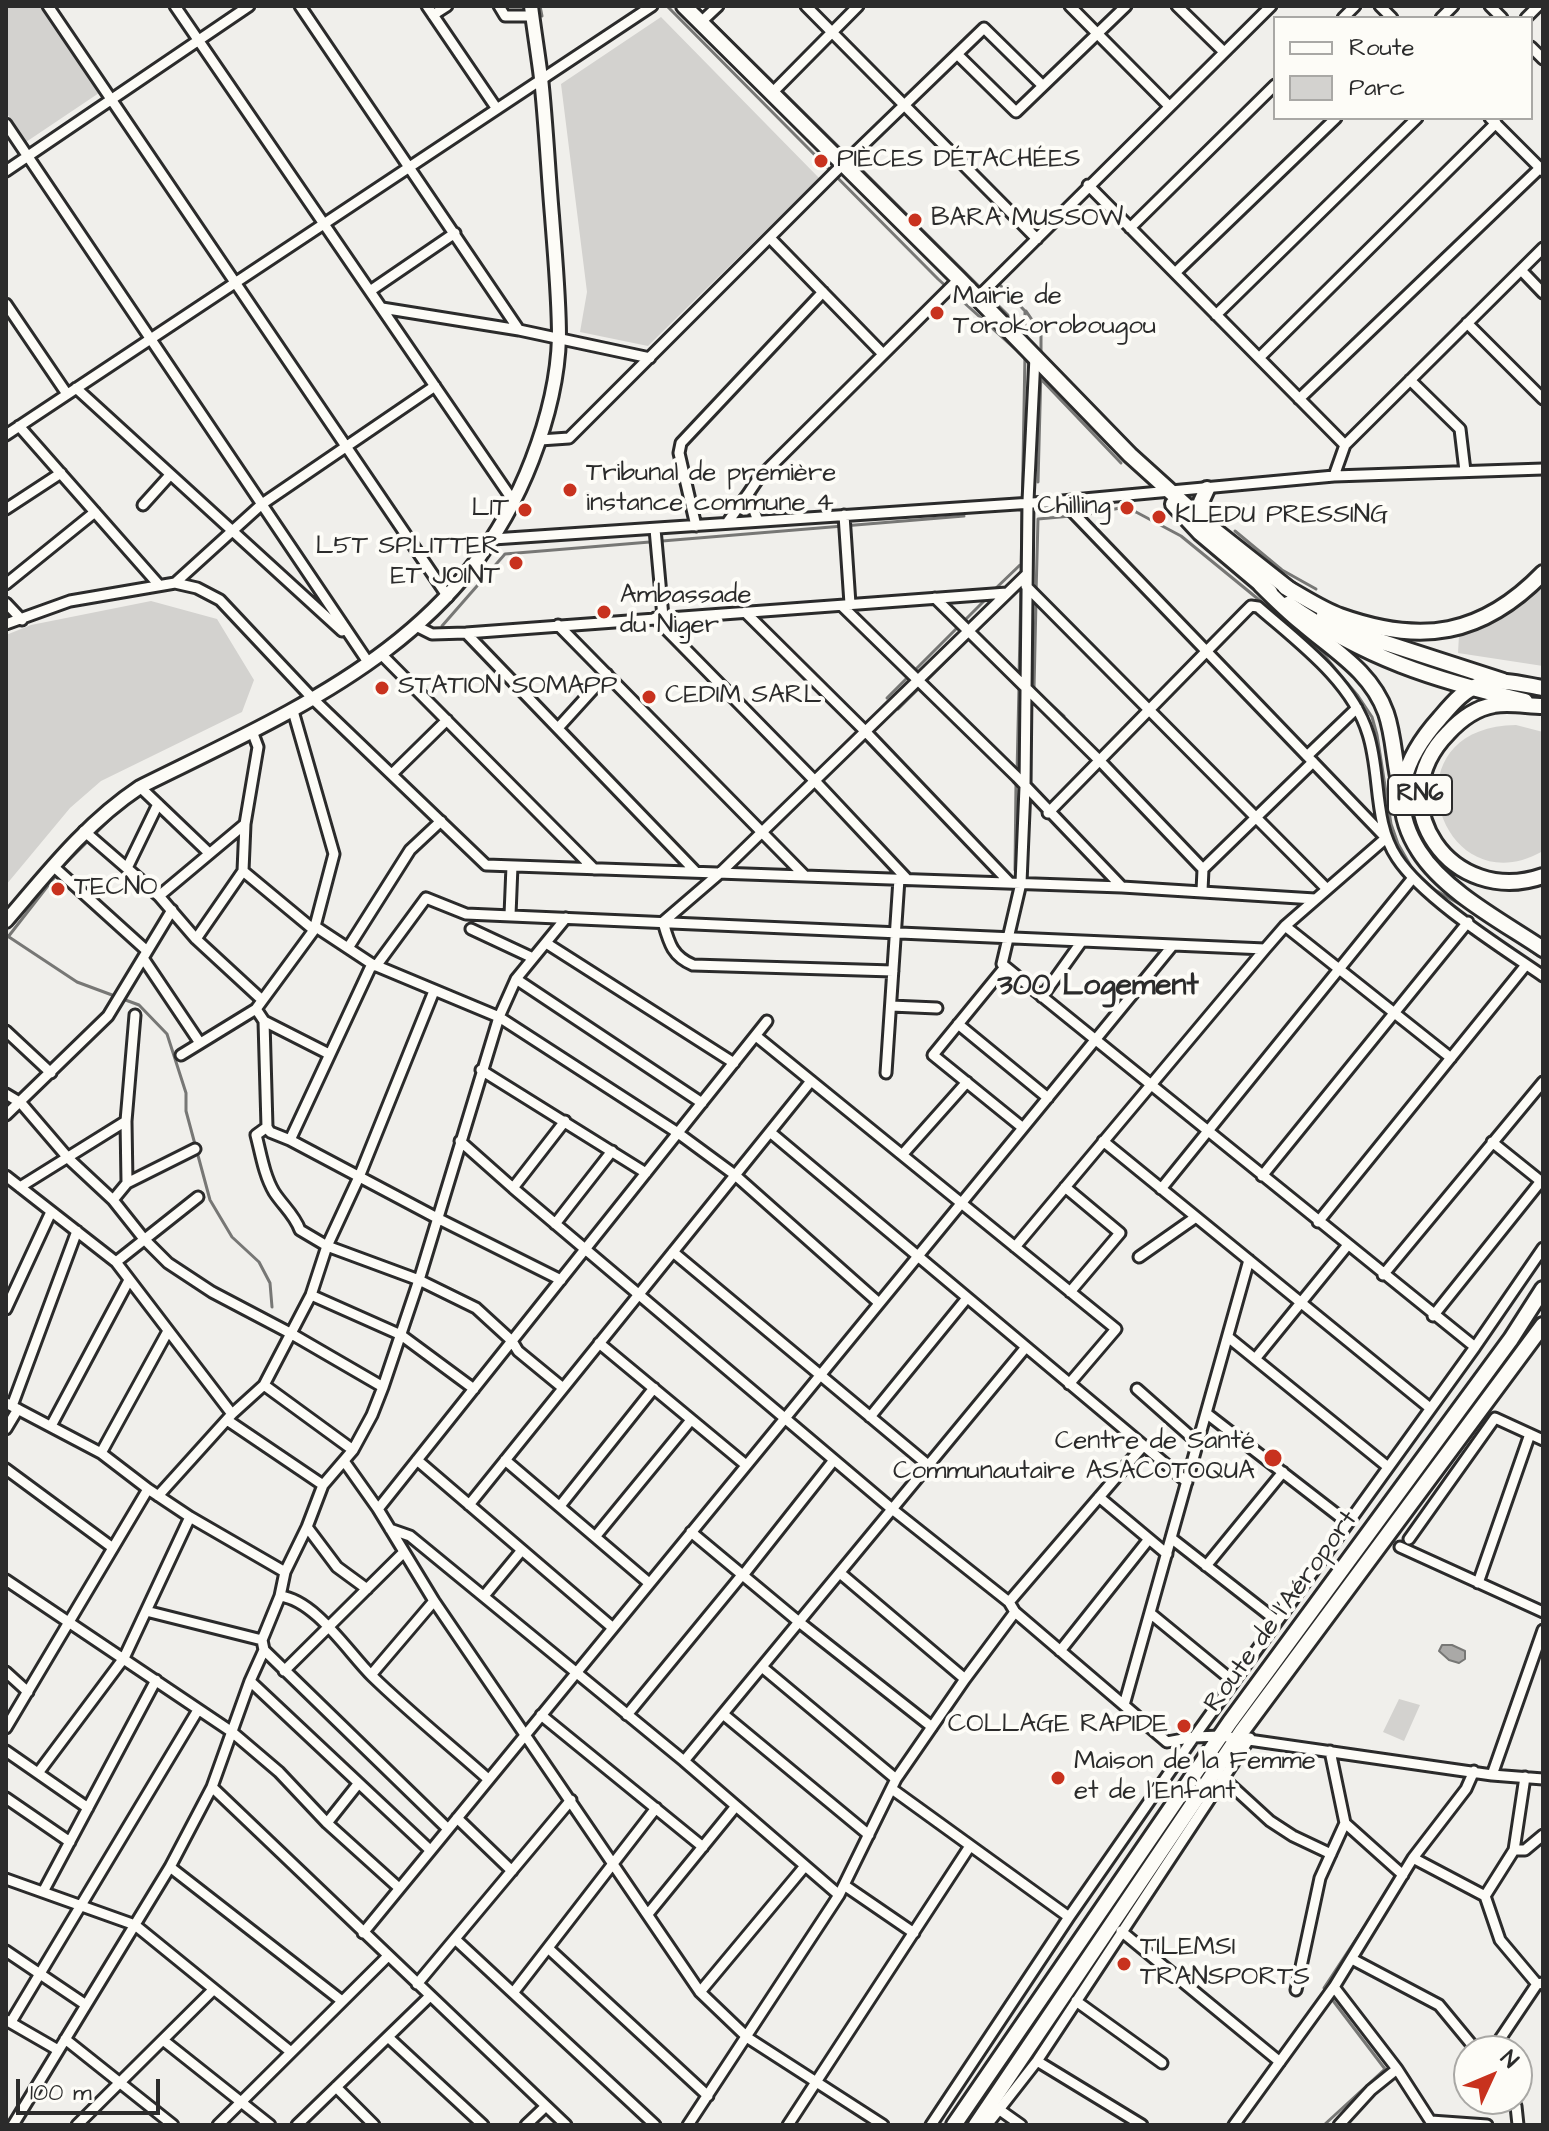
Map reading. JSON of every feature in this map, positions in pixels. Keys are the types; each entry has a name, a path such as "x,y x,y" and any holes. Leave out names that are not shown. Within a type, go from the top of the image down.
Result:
{"main road":[{"path":"684,6 959,279 1164,489 1200,533 1359,671 1385,711 1409,830 1428,863 1438,875 1470,899 1543,949"},
{"path":"6,921 84,831 140,787 314,700 416,626 448,597 493,539 515,503 540,440 554,388 559,338 541,80 532,11"},
{"path":"1164,489 1285,587 1323,614 1364,636 1503,681 1543,688"},
{"path":"1203,521 1201,502 1207,489"},
{"path":"1285,587 1338,615 1399,632 1434,633 1461,628 1495,612 1526,591 1543,573"},
{"path":"1261,585 1305,616 1382,659 1471,688 1543,706"},
{"path":"1401,790 1408,763 1420,740 1459,697 1484,683 1503,681"},
{"name":"RN6","path":"1543,706 1496,704 1474,712 1439,742 1427,759 1420,786 1421,817 1439,849 1466,873 1496,883 1525,882 1543,876"},
{"name":"Route de l'Aéroport","path":"954,2125 1221,1736 1511,1339 1543,1289"},
{"name":"Route de l'Aéroport","path":"976,2125 1244,1738 1543,1325"}],"street":[{"path":"48,6 448,597"},
{"path":"175,6 515,503"},
{"path":"6,171 249,6"},
{"path":"300,6 519,330"},
{"path":"447,6 430,10 497,109"},
{"path":"499,6 505,16 532,11"},
{"path":"6,435 652,6"},
{"path":"701,22 718,6"},
{"path":"806,6 1037,239"},
{"path":"771,94 858,6"},
{"path":"1070,6 1169,106"},
{"path":"957,54 1016,112 1126,6"},
{"path":"1177,6 1224,52"},
{"path":"976,299 1271,6"},
{"path":"540,440 569,438 984,28 1042,85"},
{"path":"1130,228 1273,87"},
{"path":"1175,273 1334,120"},
{"path":"1216,315 1415,120"},
{"path":"1259,358 1493,121 1541,170 1299,399"},
{"path":"6,124 368,662"},
{"path":"1088,185 1345,445"},
{"path":"370,291 455,233"},
{"path":"770,238 883,354"},
{"path":"1334,476 1345,445 1543,248"},
{"path":"1521,270 1543,293"},
{"path":"727,523 758,479 959,279"},
{"path":"696,526 679,453 681,443 823,292"},
{"path":"6,304 72,391 170,475 355,643"},
{"path":"382,308 519,330 650,358"},
{"path":"1467,323 1543,399"},
{"path":"1035,357 1026,586 1025,787 1008,937 1002,964 1475,1347"},
{"path":"1410,380 1460,429 1465,471"},
{"path":"175,583 262,504 435,386"},
{"path":"19,426 159,585"},
{"path":"493,539 1062,501 1164,489 1207,489 1334,476 1543,469"},
{"path":"6,509 61,473"},
{"path":"143,505 170,475"},
{"path":"748,494 758,521"},
{"path":"1062,501 1386,838 1412,879 1543,976"},
{"path":"6,584 95,512"},
{"path":"844,515 846,605 1122,887"},
{"path":"655,529 659,618 814,780 903,879 886,1073"},
{"path":"663,922 720,873 1027,574"},
{"path":"6,624 70,601 175,583 197,588 220,600 314,700 486,865 1122,887 1315,899"},
{"path":"1026,586 1327,889"},
{"path":"416,626 432,634 466,633 1007,593"},
{"path":"935,598 1100,761 1203,869"},
{"path":"6,603 22,620"},
{"path":"1048,813 1251,606 1258,607 1313,656 1357,708 1369,735 1386,838"},
{"path":"745,612 1015,883"},
{"path":"558,625 805,876"},
{"path":"466,633 696,872"},
{"path":"381,654 594,869"},
{"path":"558,728 607,674"},
{"path":"1202,891 1203,869 1357,708"},
{"path":"181,1055 256,1009 315,929 334,854 293,711"},
{"path":"392,774 447,720"},
{"path":"196,939 243,871 245,824 258,747 252,731"},
{"path":"140,787 209,853"},
{"path":"127,868 158,804"},
{"path":"348,948 410,850 441,821"},
{"path":"159,896 245,824"},
{"path":"84,831 159,896 196,939 261,999"},
{"path":"1015,1247 1285,926 1386,838"},
{"path":"53,866 145,955 200,1043"},
{"path":"510,915 512,866"},
{"path":"243,871 315,929 374,965 499,1017 678,1133 735,1175 879,1303"},
{"path":"1161,1189 1412,879"},
{"path":"290,1140 374,965 426,898 466,914 1265,949"},
{"path":"6,1115 108,1016 172,910"},
{"path":"13,2125 170,1867 212,1787 280,1596 285,1572 323,1485 353,1450 383,1387 499,1017 516,979 566,918"},
{"path":"663,922 671,950 693,965 893,971"},
{"path":"1262,1176 1468,922"},
{"path":"1285,926 1451,1058"},
{"path":"471,929 533,958"},
{"path":"1042,997 1082,941"},
{"path":"546,943 734,1063"},
{"path":"363,1933 1173,945"},
{"path":"1318,1222 1526,965"},
{"path":"1005,967 933,1055 1023,1128"},
{"path":"516,979 702,1103"},
{"path":"158,1496 230,1417 264,1385 311,1295 327,1246 359,1177 434,991"},
{"path":"891,1006 937,1008"},
{"path":"256,1009 264,1021 329,1054"},
{"path":"127,1183 126,1121 135,1015"},
{"path":"264,1021 267,1127 270,1132 561,1280"},
{"path":"378,1509 767,1021"},
{"path":"958,1024 1048,1098"},
{"path":"6,1031 51,1073"},
{"path":"756,1036 1116,1329 1069,1384"},
{"path":"481,1070 646,1173"},
{"path":"469,1505 811,1081"},
{"path":"902,1155 967,1082"},
{"path":"1383,1275 1492,1142 1541,1089"},
{"path":"6,1094 21,1103 69,1159 113,1200 168,1263 212,1292 383,1387"},
{"path":"20,1187 126,1121"},
{"path":"513,1188 565,1121"},
{"path":"267,1127 256,1135 266,1176 300,1230 327,1246 419,1280 476,1308 512,1341 518,1351 563,1388"},
{"path":"770,1132 1187,1482"},
{"path":"460,1141 892,1509 1009,1602 1015,1612 1167,1742 1194,1737 1244,1738 1492,1775 1543,1779"},
{"path":"1103,1141 1430,1408"},
{"path":"1433,1316 1542,1182 1492,1142"},
{"path":"113,1200 127,1183 195,1149"},
{"path":"555,1224 612,1151"},
{"path":"6,1176 116,1262 230,1417 323,1485"},
{"path":"1065,1187 1120,1233 1070,1292"},
{"path":"116,1262 198,1197"},
{"path":"6,1309 51,1212"},
{"path":"1139,1257 1196,1217"},
{"path":"6,1429 77,1231"},
{"path":"1255,1359 1347,1246"},
{"path":"931,2125 1069,1917 1194,1737 1543,1248"},
{"path":"673,1252 928,1465"},
{"path":"1124,1705 1249,1260"},
{"path":"51,1426 129,1280"},
{"path":"311,1295 401,1335 474,1389"},
{"path":"870,1417 967,1298"},
{"path":"101,1453 168,1331"},
{"path":"1228,1337 1388,1467"},
{"path":"599,1343 746,1465"},
{"path":"684,1761 1026,1347"},
{"path":"264,1385 353,1450"},
{"path":"560,1506 654,1388"},
{"path":"1137,1389 1198,1443"},
{"path":"12,1406 101,1453 190,1517 285,1572"},
{"path":"1206,1413 1348,1523"},
{"path":"1409,1539 1495,1418 1543,1440"},
{"path":"595,1537 691,1420"},
{"path":"1478,1583 1530,1434"},
{"path":"1009,1602 1143,1446"},
{"path":"417,1460 613,1628"},
{"path":"505,1460 649,1583"},
{"path":"627,1715 834,1460"},
{"path":"344,1461 378,1509 434,1601 700,1992 748,2038 883,2125"},
{"path":"6,1469 113,1548"},
{"path":"1206,1566 1283,1472"},
{"path":"6,1728 148,1489"},
{"path":"1099,1497 1167,1554"},
{"path":"38,1773 124,1658 190,1517"},
{"path":"307,1527 337,1567 367,1589"},
{"path":"390,1529 410,1536 484,1596 684,1761 839,1895"},
{"path":"691,1532 932,1727"},
{"path":"1171,1538 1277,1621"},
{"path":"1060,1651 1149,1539"},
{"path":"1400,1547 1543,1612"},
{"path":"484,1596 522,1550"},
{"path":"284,1671 404,1552"},
{"path":"840,1573 965,1679"},
{"path":"6,1580 232,1732 279,1772 327,1823 399,1888"},
{"path":"280,1596 289,1597 330,1626 371,1675 488,1779"},
{"path":"371,1675 434,1601"},
{"path":"146,1611 263,1645 284,1671 448,1829"},
{"path":"688,2125 748,2038 839,1895 894,1784 1015,1612"},
{"path":"1150,1613 1234,1682"},
{"path":"1492,1775 1543,1630"},
{"path":"762,1667 894,1784 970,1846 1069,1917"},
{"path":"6,1672 28,1692"},
{"path":"43,1892 156,1680"},
{"path":"250,1681 430,1850"},
{"path":"58,2050 8,2021 39,1975 198,1710"},
{"path":"723,1714 869,1835"},
{"path":"541,1715 703,1847"},
{"path":"987,2125 997,2108 1037,2061 1222,1777 1244,1738"},
{"path":"6,1751 88,1808"},
{"path":"1296,1990 1320,1878 1345,1823 1330,1751"},
{"path":"1234,2125 1334,1987 1413,1858 1466,1789 1474,1771"},
{"path":"1222,1777 1270,1821 1331,1854"},
{"path":"1485,1896 1514,1850 1525,1777"},
{"path":"327,1823 358,1784"},
{"path":"212,1787 566,2125"},
{"path":"6,1798 70,1842"},
{"path":"417,1984 571,1800"},
{"path":"648,1914 736,1806"},
{"path":"513,1993 656,1808"},
{"path":"457,1818 512,1871"},
{"path":"1345,1823 1403,1875"},
{"path":"1514,1850 1525,1850 1543,1835"},
{"path":"788,2125 970,1846"},
{"path":"1413,1858 1485,1896 1500,1940 1540,1984 1503,2035"},
{"path":"700,1992 805,1866"},
{"path":"170,1867 342,2001"},
{"path":"6,1879 135,1925 291,2052"},
{"path":"844,1885 914,1933"},
{"path":"1121,1931 1280,2062"},
{"path":"455,1939 655,2125"},
{"path":"548,1948 708,2096"},
{"path":"6,1951 86,2005"},
{"path":"218,2125 388,1956"},
{"path":"1352,1959 1439,2005 1464,2035"},
{"path":"1334,1987 1397,2069 1432,2123 1487,2125"},
{"path":"82,2123 213,1990"},
{"path":"297,2125 430,1996"},
{"path":"1076,2001 1162,2063"},
{"path":"388,2037 483,2125"},
{"path":"65,2039 173,2125"},
{"path":"163,2040 270,2125"},
{"path":"1037,2061 1142,2125"},
{"path":"1339,2125 1371,2090 1397,2069"},
{"path":"336,2087 374,2125"},
{"path":"526,2125 546,2106"},
{"path":"997,2108 1021,2125"}],"green space":[{"path":"6,6 41,6 99,93 26,142 6,112"},
{"path":"661,17 819,178 648,346 580,332 587,292 561,84"},
{"path":"1543,579 1543,666 1458,653 1459,635 1495,620"},
{"path":"151,601 217,619 254,680 242,712 101,781 70,808 6,885 6,635 31,625"},
{"path":"1516,725 1543,732 1543,851 1507,863 1476,856 1454,838 1441,811 1438,781 1449,754 1474,733"},
{"path":"1399,1699 1420,1705 1404,1741 1383,1732"}],"shaded area":[{"path":"1442,1645 1452,1645 1465,1651 1465,1659 1459,1663 1449,1660 1439,1651"}],"waterway":[{"path":"540,6 542,16"},
{"path":"667,6 938,279 1025,358 1031,367"},
{"path":"696,6 847,155"},
{"path":"1239,44 1278,6"},
{"path":"852,160 1025,332"},
{"path":"1025,338 1025,311 999,284 1077,204"},
{"path":"1026,311 1041,333 1041,354"},
{"path":"1021,574 1025,354"},
{"path":"1038,482 1041,370"},
{"path":"1038,376 1121,463"},
{"path":"1079,516 1120,508 1136,512 1181,536 1318,648 1372,717 1391,824 1413,870 1435,890 1470,910"},
{"path":"442,626 505,554 964,516"},
{"path":"1036,594 1038,519 1071,516"},
{"path":"1235,531 1282,570 1316,589"},
{"path":"994,590 1020,565"},
{"path":"1019,678 1021,586"},
{"path":"898,709 1020,588"},
{"path":"887,698 986,599"},
{"path":"1036,601 1034,689 1064,716"},
{"path":"1017,774 1019,686"},
{"path":"1015,870 1016,782"},
{"path":"61,868 118,811"},
{"path":"8,937 57,874"},
{"path":"1490,923 1543,959"},
{"path":"6,935 77,982 139,1005 167,1034 186,1093 186,1111 210,1200 232,1237 259,1262 270,1283 272,1307"},
{"path":"1327,1992 1324,1988 1364,1927"},
{"path":"1324,2125 1385,2069 1331,1998"},
{"path":"1017,2080 1041,2047"}],"place":[{"name":"PIÈCES DÉTACHÉES","path":"821,161"},
{"name":"BARA MUSSOW","path":"915,220"},
{"name":"Mairie de Torokorobougou","path":"937,313"},
{"name":"Tribunal de première instance commune 4","path":"570,490"},
{"name":"Chilling","path":"1127,508"},
{"name":"L1T","path":"525,510"},
{"name":"KLEDU PRESSING","path":"1159,517"},
{"name":"L5T SPLITTER ET JOINT","path":"516,563"},
{"name":"Ambassade du Niger","path":"604,612"},
{"name":"STATION SOMAPP","path":"382,688"},
{"name":"CEDIM SARL","path":"649,697"},
{"name":"TECNO","path":"58,889"},
{"name":"Centre de Santé Communautaire ASACOTOQUA","path":"1273,1458"},
{"name":"COLLAGE RAPIDE","path":"1184,1726"},
{"name":"Maison de la Femme et de l'Enfant","path":"1058,1778"},
{"name":"TILEMSI TRANSPORTS","path":"1124,1964"}],"district":[{"name":"300 Logement","path":"1098,988"}]}
